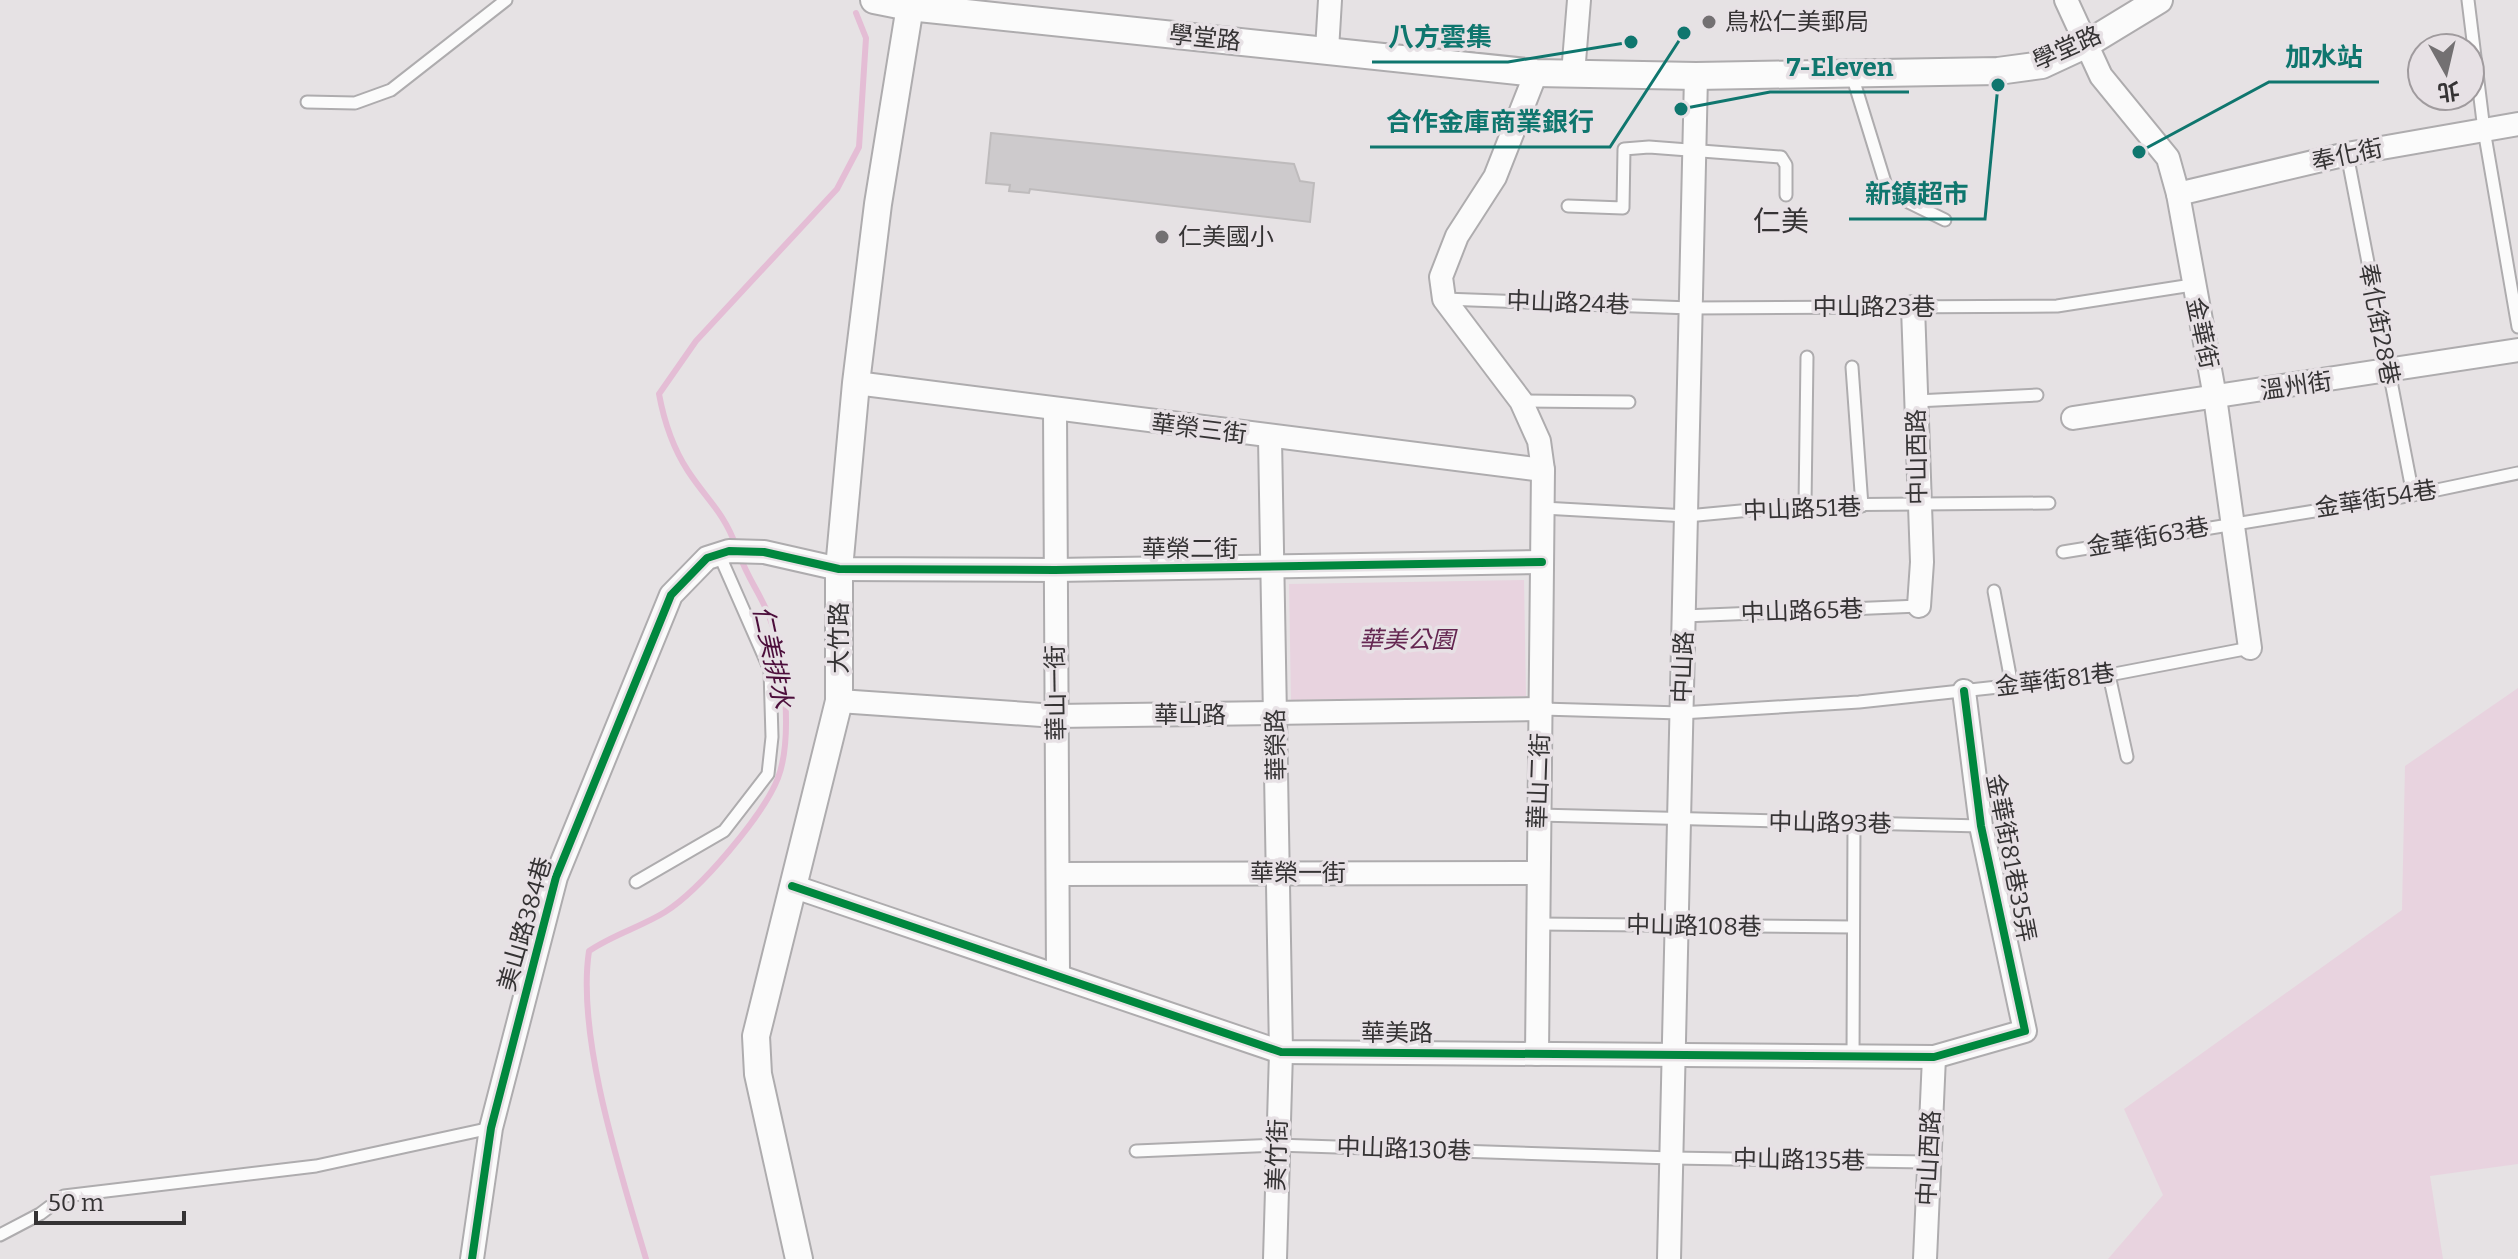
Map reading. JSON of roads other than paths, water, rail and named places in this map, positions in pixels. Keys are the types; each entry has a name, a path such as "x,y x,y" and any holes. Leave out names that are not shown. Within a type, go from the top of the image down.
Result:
{"street":[{"name":"學堂路","path":"874,0 1536,73 1696,76 1998,71 2042,65 2085,45 2159,0"},
{"path":"1327,50 1330,0"},
{"path":"1573,74 1579,0"},
{"name":"金華街","path":"2066,0 2101,76 2168,158 2178,194 2192,285 2215,397 2250,648"},
{"name":"大竹路","path":"799,1259 758,1074 756,1036 839,701 839,569 856,383 878,204 910,4"},
{"path":"1444,299 1441,277 1457,236 1495,177 1536,73"},
{"name":"中山路","path":"1669,1259 1696,76"},
{"name":"奉化街","path":"2178,194 2347,154 2518,124"},
{"name":"華山二街","path":"1444,299 1521,401 1539,441 1543,470 1542,709 1535,924 1537,1054"},
{"name":"中山西路","path":"1913,307 1922,562 1919,606"},
{"name":"溫州街","path":"2073,418 2388,373 2518,350"},
{"name":"華榮三街","path":"856,383 1270,438 1543,470"},
{"name":"華山一街","path":"1055,410 1058,975"},
{"name":"華榮路","path":"1270,438 1281,1052"},
{"name":"華榮二街","path":"724,552 764,552 839,569 1272,569 1542,562"},
{"name":"美山路384巷","path":"472,1259 491,1128 556,877 671,595 707,558 724,552"},
{"name":"金華街81巷35弄","path":"1964,691 1981,826 2025,1031"},
{"name":"華山路","path":"839,701 1056,716 1542,709"},
{"name":"華榮一街","path":"1059,874 1536,873"},
{"name":"華美路","path":"792,886 1281,1052 1934,1057 2025,1031"},
{"name":"美竹街","path":"1275,1259 1281,1052"},
{"name":"中山西路","path":"1925,1259 1934,1057"}],"lane":[{"path":"307,102 355,103 391,90 506,0"},
{"path":"2468,0 2484,130 2518,327"},
{"path":"1851,72 1888,192 1945,220"},
{"path":"1568,206 1623,208 1624,149 1649,147 1781,157 1786,165 1786,195"},
{"name":"奉化街28巷","path":"2347,154 2413,495"},
{"name":"中山路23巷","path":"1691,308 2057,306 2192,285"},
{"name":"中山路24巷","path":"1444,299 1691,308"},
{"path":"1805,505 1807,357"},
{"path":"1852,367 1862,506"},
{"path":"1916,401 2037,395"},
{"path":"1521,401 1629,402"},
{"name":"金華街54巷","path":"2233,522 2413,495 2518,473"},
{"name":"中山路51巷","path":"1543,508 1687,516 1805,505 2049,503"},
{"name":"金華街63巷","path":"2063,552 2233,522"},
{"path":"636,882 724,831 768,774 772,737 770,670 724,552"},
{"path":"1994,591 2012,686"},
{"name":"中山路65巷","path":"1684,616 1919,606"},
{"name":"金華街81巷","path":"1542,709 1681,713 1859,702 2109,675 2250,648"},
{"path":"2109,675 2127,757"},
{"name":"中山路93巷","path":"1538,815 1981,826"},
{"path":"1853,1057 1854,823"},
{"name":"中山路108巷","path":"1535,924 1853,927"},
{"path":"0,1235 40,1214 64,1196 316,1166 491,1128"},
{"name":"中山路130巷","path":"1136,1151 1276,1145 1672,1158"},
{"name":"中山路135巷","path":"1672,1158 1927,1162"}],"waterway":[{"name":"仁美排水","path":"736,546 720,515 678,453 666,424 659,394 696,341 837,189 859,147 866,38 856,13"},
{"name":"仁美排水","path":"646,1259 603,1105 595,1064 589,1023 589,951 665,912 695,887 745,831 778,778 785,741 783,674 769,616 740,556"}],"place":[{"name":"鳥松仁美郵局","path":"1709,22"},
{"name":"合作金庫商業銀行","path":"1684,33"},
{"name":"八方雲集","path":"1631,42"},
{"name":"新鎮超市","path":"1998,85"},
{"name":"7-Eleven","path":"1681,109"},
{"name":"加水站","path":"2139,152"},
{"name":"仁美國小","path":"1162,237"}],"district":[{"name":"仁美","path":"1781,221"}],"park label":[{"name":"華美公園","path":"1407,640"}]}
